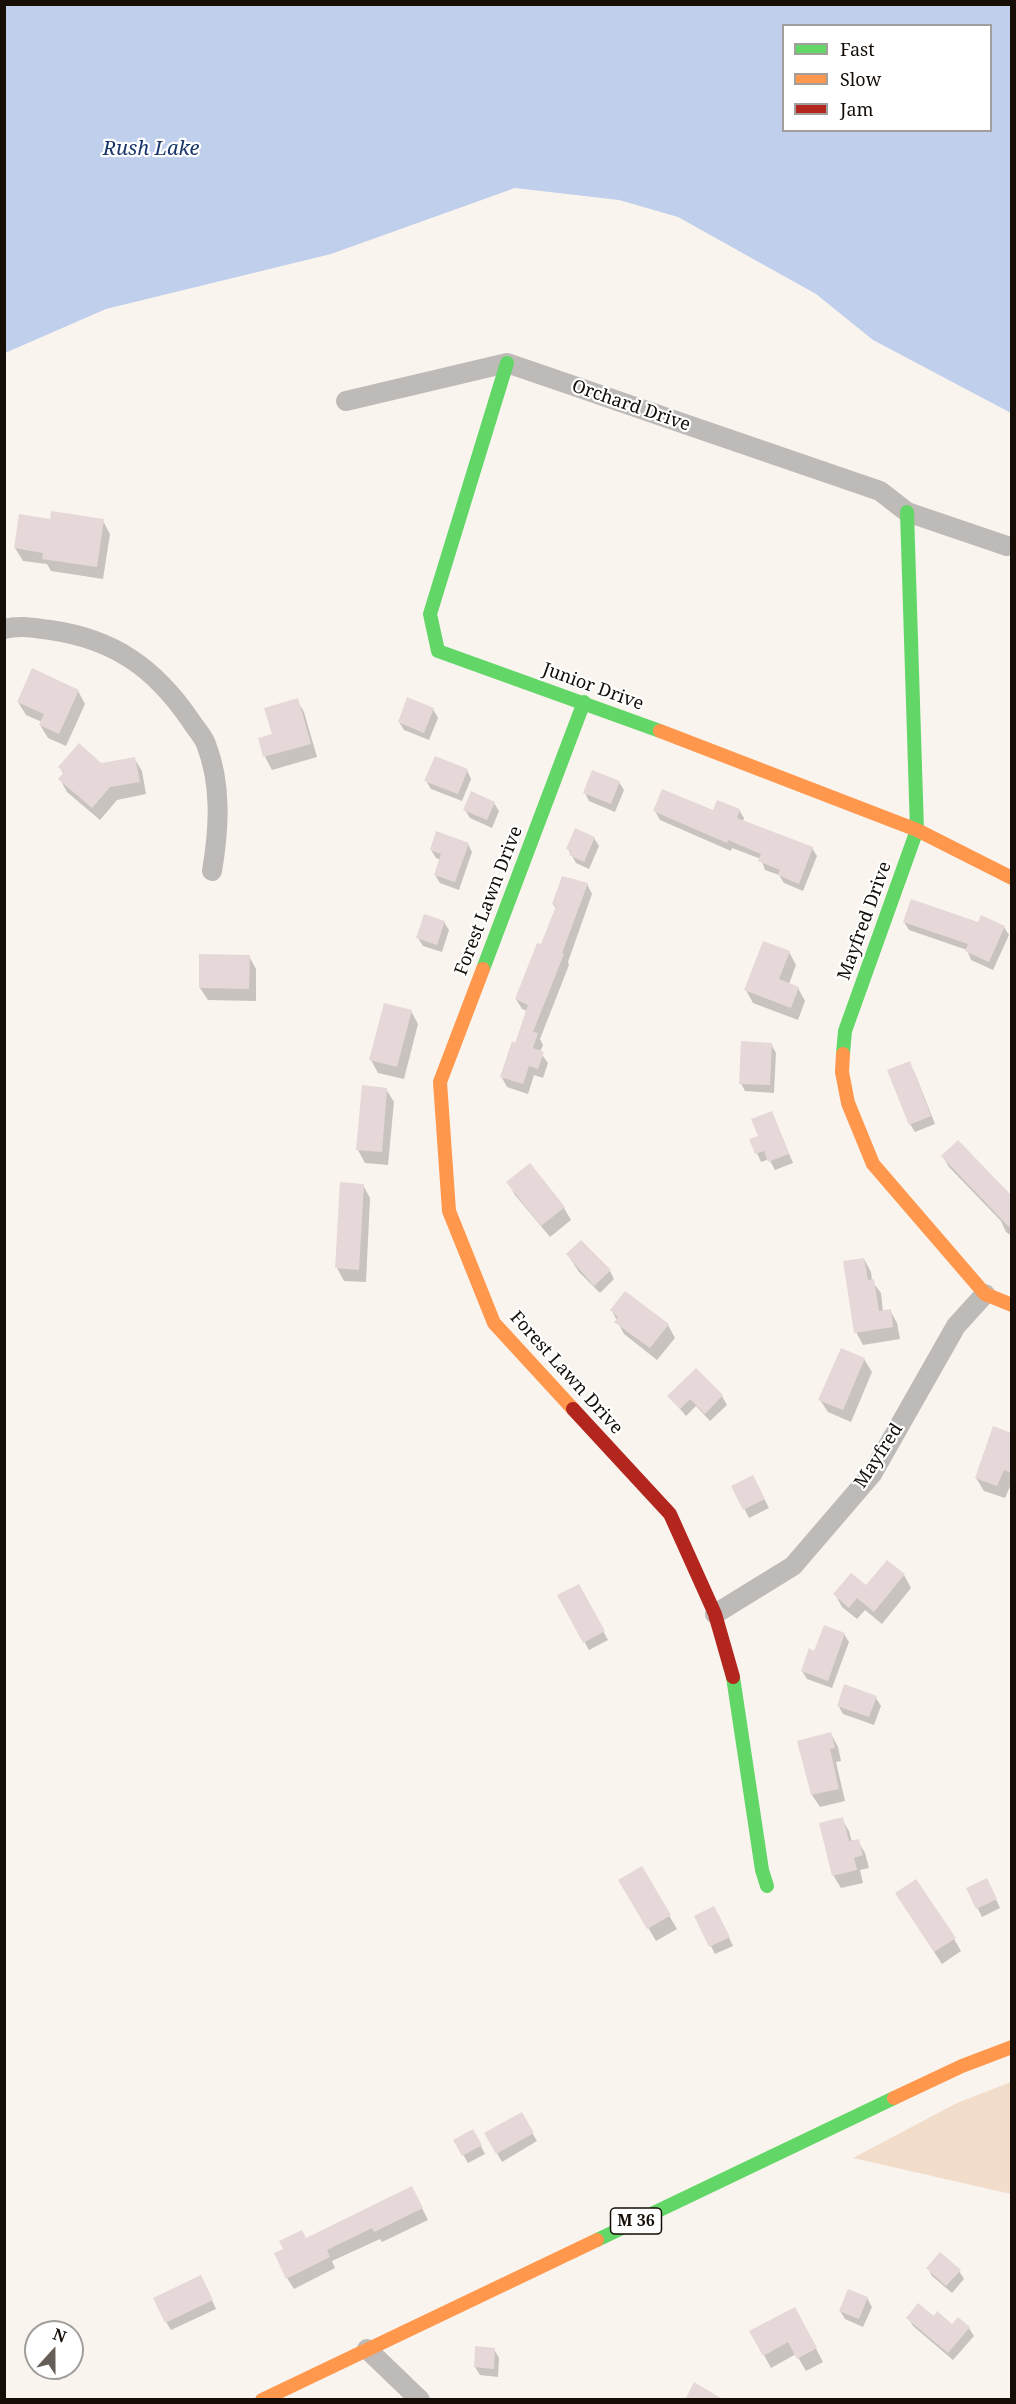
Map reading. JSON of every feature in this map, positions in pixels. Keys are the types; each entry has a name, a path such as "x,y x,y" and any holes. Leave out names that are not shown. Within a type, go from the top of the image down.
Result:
{"street":[{"path":"346,401 507,363"},
{"name":"Orchard Drive","path":"507,363 880,491 907,512 1007,546"},
{"name":"Junior Drive","path":"507,363 429,614 438,651 584,702 917,830 1011,878"},
{"name":"Mayfred Drive","path":"907,512 917,830 845,1031 842,1072 848,1103 873,1164 985,1294"},
{"path":"4,629 17,626 80,634 124,654 157,678 177,700 206,743 215,776 218,831 212,871"},
{"name":"Forest Lawn Drive","path":"584,702 440,1083 449,1211 494,1323 670,1514 715,1614 731,1667 762,1870 767,1886"},
{"path":"985,1294 1011,1305"},
{"name":"Mayfred","path":"715,1614 793,1566 872,1474 956,1326 985,1294"},
{"name":"M 36","path":"262,2400 962,2066 1011,2047"},
{"path":"367,2349 420,2400"}],"shaded area":[{"path":"1011,2082 1011,2194 853,2158 957,2103"}],"water":[{"name":"Rush Lake","path":"5,4 1011,5 1011,413 873,340 816,294 678,217 619,200 515,188 331,254 106,309 5,353"}],"building":[{"path":"51,511 104,519 97,567 42,559 43,553 14,548 19,514 50,519"},
{"path":"32,668 79,690 59,734 39,725 44,714 17,702"},
{"path":"407,697 434,708 424,733 398,722"},
{"path":"298,698 311,744 263,757 258,738 272,734 264,708"},
{"path":"79,743 101,763 135,757 140,782 110,787 92,808 58,779 64,772 58,767"},
{"path":"435,756 468,769 458,794 424,781"},
{"path":"592,770 620,781 611,804 583,793"},
{"path":"662,789 713,810 717,800 740,809 737,818 813,847 799,884 778,875 780,870 758,861 761,854 728,840 727,843 653,811"},
{"path":"471,791 495,802 487,820 463,810"},
{"path":"575,828 595,837 584,862 569,855 571,851 566,849"},
{"path":"436,831 469,843 455,882 434,875 441,854 430,850"},
{"path":"562,876 588,883 562,953 564,954 533,1032 538,1033 533,1048 544,1052 538,1069 529,1066 523,1084 500,1077 512,1041 515,1043 528,1005 515,999 537,943 541,944 556,906 552,904"},
{"path":"911,899 978,922 981,915 1005,926 989,962 965,951 968,944 903,922"},
{"path":"424,914 445,921 437,945 416,938"},
{"path":"763,941 790,951 779,979 799,987 791,1008 744,990"},
{"path":"199,954 250,955 249,989 199,988"},
{"path":"384,1003 412,1010 397,1067 369,1060"},
{"path":"741,1041 772,1043 770,1085 739,1084"},
{"path":"910,1061 931,1116 909,1125 887,1070"},
{"path":"362,1085 387,1088 382,1152 356,1150"},
{"path":"772,1111 789,1154 768,1162 764,1151 755,1154 749,1139 758,1136 751,1119"},
{"path":"958,1140 1011,1195 1011,1229 941,1156"},
{"path":"530,1163 565,1207 541,1226 506,1182"},
{"path":"340,1182 364,1184 359,1270 335,1268"},
{"path":"581,1240 611,1270 594,1286 566,1254"},
{"path":"864,1258 868,1280 874,1279 879,1311 891,1309 893,1327 854,1333 843,1261"},
{"path":"625,1291 669,1324 650,1348 614,1322 618,1317 610,1310"},
{"path":"841,1348 865,1358 843,1410 818,1400"},
{"path":"696,1368 723,1395 705,1414 690,1399 680,1409 667,1396"},
{"path":"993,1426 1011,1433 1011,1473 1004,1470 997,1486 975,1478"},
{"path":"753,1475 765,1499 743,1510 731,1486"},
{"path":"887,1560 905,1574 874,1612 857,1598 849,1608 833,1594 851,1573 866,1585"},
{"path":"579,1584 605,1631 583,1643 557,1595"},
{"path":"824,1625 845,1633 828,1681 801,1671 809,1648 814,1651"},
{"path":"844,1684 877,1696 869,1717 837,1706"},
{"path":"831,1732 835,1748 830,1749 839,1789 811,1795 797,1741"},
{"path":"843,1817 849,1841 859,1839 863,1855 854,1858 857,1870 832,1876 819,1823"},
{"path":"642,1866 671,1915 647,1929 618,1880"},
{"path":"987,1878 997,1899 976,1909 966,1888"},
{"path":"916,1879 956,1938 934,1952 895,1893"},
{"path":"714,1906 730,1937 709,1947 694,1916"},
{"path":"522,2112 534,2133 496,2154 484,2133"},
{"path":"473,2129 482,2145 462,2156 453,2140"},
{"path":"412,2186 423,2208 374,2232 372,2228 327,2250 330,2257 286,2279 274,2253 283,2249 279,2241 302,2230 306,2238"},
{"path":"940,2252 961,2270 946,2286 926,2268"},
{"path":"201,2275 213,2300 165,2323 153,2298"},
{"path":"848,2289 868,2297 859,2319 839,2311"},
{"path":"918,2303 934,2316 937,2311 952,2324 958,2317 970,2327 948,2353 906,2318"},
{"path":"795,2307 817,2348 797,2359 788,2342 763,2356 749,2331"},
{"path":"475,2346 495,2348 494,2369 474,2367"},
{"path":"694,2382 724,2400 685,2400"}],"traffic: fast":[{"path":"507,363 430,614 438,651 660,731"},
{"path":"843,1054 845,1031 917,830 907,512"},
{"path":"483,969 584,702"},
{"path":"733,1677 762,1870 767,1886"},
{"path":"597,2240 894,2098"}],"traffic: slow":[{"path":"660,731 917,830 1012,878"},
{"path":"483,969 440,1082 449,1211 494,1323 573,1409"},
{"path":"843,1054 842,1072 848,1103 873,1164 985,1294 1012,1305"},
{"path":"894,2098 962,2066 1012,2047"},
{"path":"262,2400 597,2240"}],"traffic: jam":[{"path":"573,1409 670,1514 715,1614 733,1677"}]}
